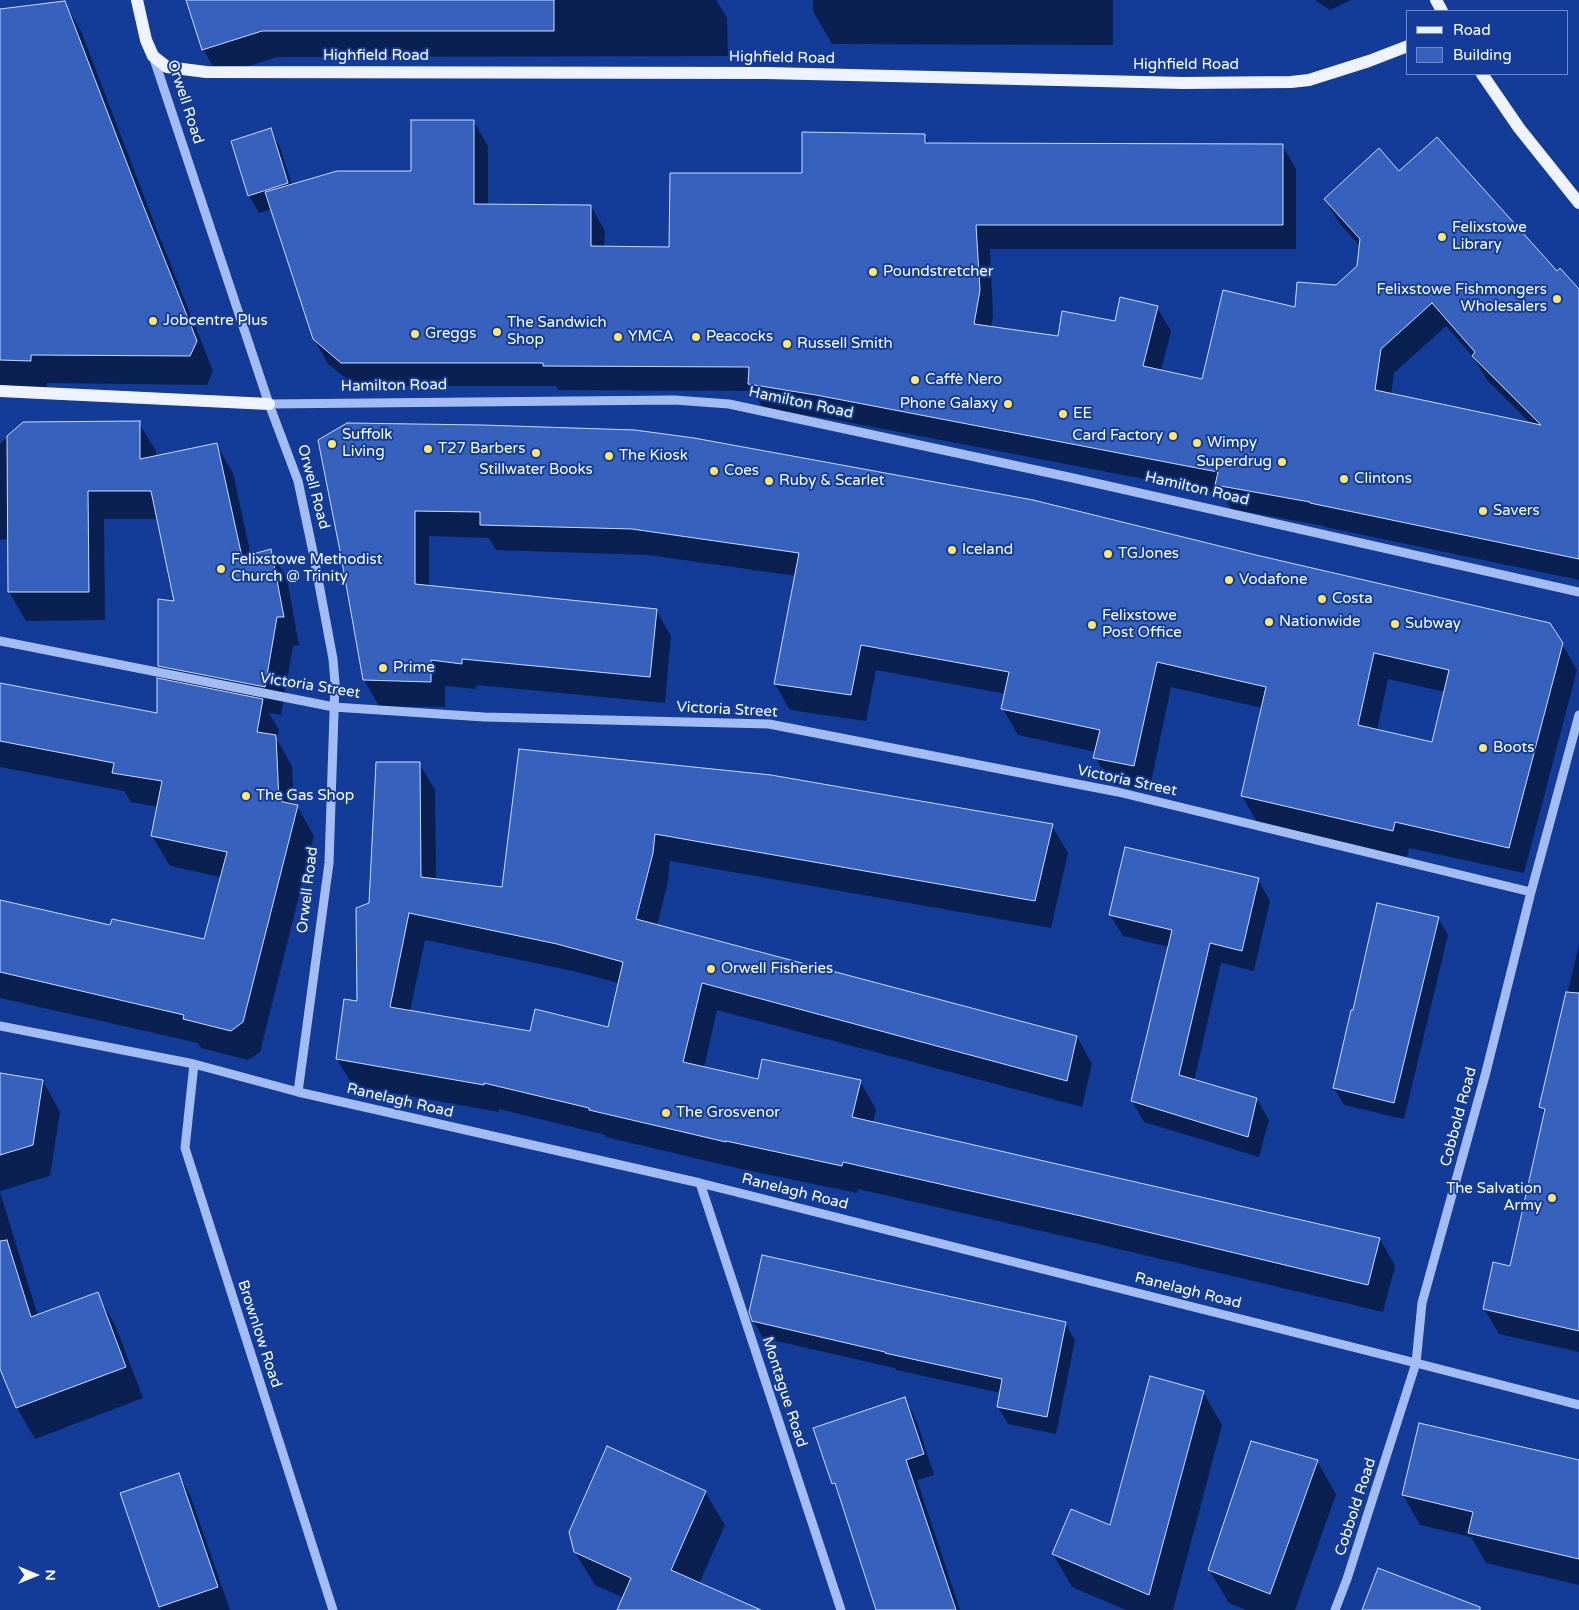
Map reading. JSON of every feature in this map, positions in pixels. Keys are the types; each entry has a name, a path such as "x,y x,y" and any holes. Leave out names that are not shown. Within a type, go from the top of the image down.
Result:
{"main road":[{"name":"Orwell Road","path":"137,0 146,40 153,56"},
{"name":"Highfield Road","path":"153,56 168,67 206,72 758,73 1261,82 1309,80 1406,47"},
{"path":"1483,75 1519,128 1579,204"},
{"name":"Hamilton Road","path":"0,391 269,404"}],"street":[{"name":"Orwell Road","path":"153,56 269,404 298,481 333,659 335,683 329,863 298,1092"},
{"name":"Hamilton Road","path":"269,404 674,400 729,404 1073,478 1579,592"},
{"name":"Victoria Street","path":"0,641 334,707 484,716 769,724 1118,792 1531,892"},
{"name":"Cobbold Road","path":"1335,1610 1348,1579 1416,1363 1422,1303 1486,1072 1531,892 1579,715"},
{"name":"Ranelagh Road","path":"0,1026 194,1064 298,1092 700,1183 1579,1405"},
{"name":"Brownlow Road","path":"194,1064 185,1148 333,1610"},
{"name":"Montague Road","path":"700,1183 841,1610"}],"building":[{"path":"186,0 554,0 554,31 262,31 202,50"},
{"path":"65,1 197,341 190,356 31,355 31,361 0,360 0,9"},
{"path":"411,120 474,120 474,204 591,205 591,246 669,247 670,173 802,173 802,132 925,134 925,143 1283,144 1283,225 976,225 980,290 974,324 1058,336 1062,311 1115,321 1120,297 1158,306 1143,366 1202,379 1223,290 1295,307 1297,282 1336,285 1357,266 1360,239 1324,199 1379,148 1399,171 1437,137 1557,271 1560,268 1579,289 1579,559 1310,502 1215,485 1218,472 816,395 748,384 749,367 543,366 543,363 341,363 313,339 265,192 337,171 411,171","holes":["1432,303 1475,352 1472,356 1541,425 1375,390 1381,349"]},
{"path":"271,128 288,183 248,196 231,141"},
{"path":"140,421 140,459 217,443 242,557 271,549 284,617 277,617 265,687 158,666 158,599 174,601 151,491 88,491 89,592 8,592 7,436 23,422"},
{"path":"347,423 635,430 694,438 1033,500 1256,555 1550,623 1563,643 1509,848 1395,822 1393,831 1241,796 1266,687 1157,662 1134,766 1093,758 1100,730 1001,709 1009,672 861,645 851,695 774,684 799,553 632,529 480,525 480,512 415,511 415,584 657,609 650,677 462,659 462,664 431,660 431,682 363,680 318,440","holes":["1374,653 1449,670 1432,742 1358,725"]},
{"path":"157,678 263,699 257,732 276,735 279,801 298,805 243,1022 231,1031 183,1019 184,1015 0,972 0,900 110,925 112,919 204,939 227,852 151,836 162,781 112,773 114,763 0,741 0,683 157,713"},
{"path":"519,749 771,775 1053,824 1035,901 655,834 653,853 636,919 1077,1036 1067,1081 702,983 683,1062 758,1079 762,1059 861,1080 852,1117 1380,1238 1368,1285 1081,1216 843,1162 842,1166 726,1142 484,1083 484,1085 336,1059 344,999 357,1001 356,908 369,903 376,762 420,762 421,877 502,887","holes":["409,913 557,944 623,962 608,1027 535,1009 530,1031 390,1007"]},
{"path":"1125,847 1259,878 1242,951 1210,943 1179,1075 1257,1098 1248,1137 1131,1101 1172,930 1109,915"},
{"path":"1377,903 1439,917 1394,1103 1333,1088"},
{"name":"The Salvation Army","path":"1566,992 1579,993 1579,1331 1483,1309 1493,1262 1510,1266 1545,1109 1539,1107"},
{"path":"0,1073 43,1080 33,1145 0,1155"},
{"path":"7,1240 31,1317 98,1292 126,1367 16,1408 0,1369 0,1241"},
{"path":"762,1255 1066,1322 1047,1417 997,1407 1002,1379 752,1321 749,1312"},
{"path":"1150,1376 1204,1391 1149,1595 1052,1554 1071,1509 1110,1525"},
{"path":"905,1397 924,1454 906,1460 956,1610 876,1610 835,1483 832,1484 813,1428"},
{"path":"1419,1423 1579,1460 1579,1559 1468,1533 1473,1512 1402,1495"},
{"path":"1251,1441 1318,1460 1270,1594 1208,1570"},
{"path":"607,1446 706,1491 671,1570 761,1610 617,1610 631,1578 574,1552 569,1532"},
{"path":"179,1473 218,1587 159,1607 120,1493"},
{"path":"1378,1568 1480,1607 1480,1610 1362,1610"}],"place":[{"name":"Felixstowe Library","path":"1442,237"},
{"name":"Poundstretcher","path":"873,272"},
{"name":"Felixstowe Fishmongers Wholesalers","path":"1557,299"},
{"name":"Jobcentre Plus","path":"153,321"},
{"name":"The Sandwich Shop","path":"497,332"},
{"name":"Greggs","path":"415,334"},
{"name":"YMCA","path":"618,337"},
{"name":"Peacocks","path":"696,337"},
{"name":"Russell Smith","path":"787,344"},
{"name":"Caffè Nero","path":"915,380"},
{"name":"Phone Galaxy","path":"1008,404"},
{"name":"EE","path":"1063,414"},
{"name":"Card Factory","path":"1173,436"},
{"name":"Wimpy","path":"1197,443"},
{"name":"Suffolk Living","path":"332,444"},
{"name":"T27 Barbers","path":"428,449"},
{"name":"Stillwater Books","path":"536,453"},
{"name":"The Kiosk","path":"609,456"},
{"name":"Superdrug","path":"1282,462"},
{"name":"Coes","path":"714,471"},
{"name":"Clintons","path":"1344,479"},
{"name":"Ruby & Scarlet","path":"769,481"},
{"name":"Savers","path":"1483,511"},
{"name":"Iceland","path":"952,550"},
{"name":"TGJones","path":"1108,554"},
{"name":"Felixstowe Methodist Church @ Trinity","path":"221,569"},
{"name":"Vodafone","path":"1229,580"},
{"name":"Costa","path":"1322,599"},
{"name":"Nationwide","path":"1269,622"},
{"name":"Subway","path":"1395,624"},
{"name":"Felixstowe Post Office","path":"1092,625"},
{"name":"Prime","path":"383,668"},
{"name":"Boots","path":"1483,748"},
{"name":"The Gas Shop","path":"246,796"},
{"name":"Orwell Fisheries","path":"711,969"},
{"name":"The Grosvenor","path":"666,1113"},
{"name":"The Salvation Army","path":"1552,1198"}]}
